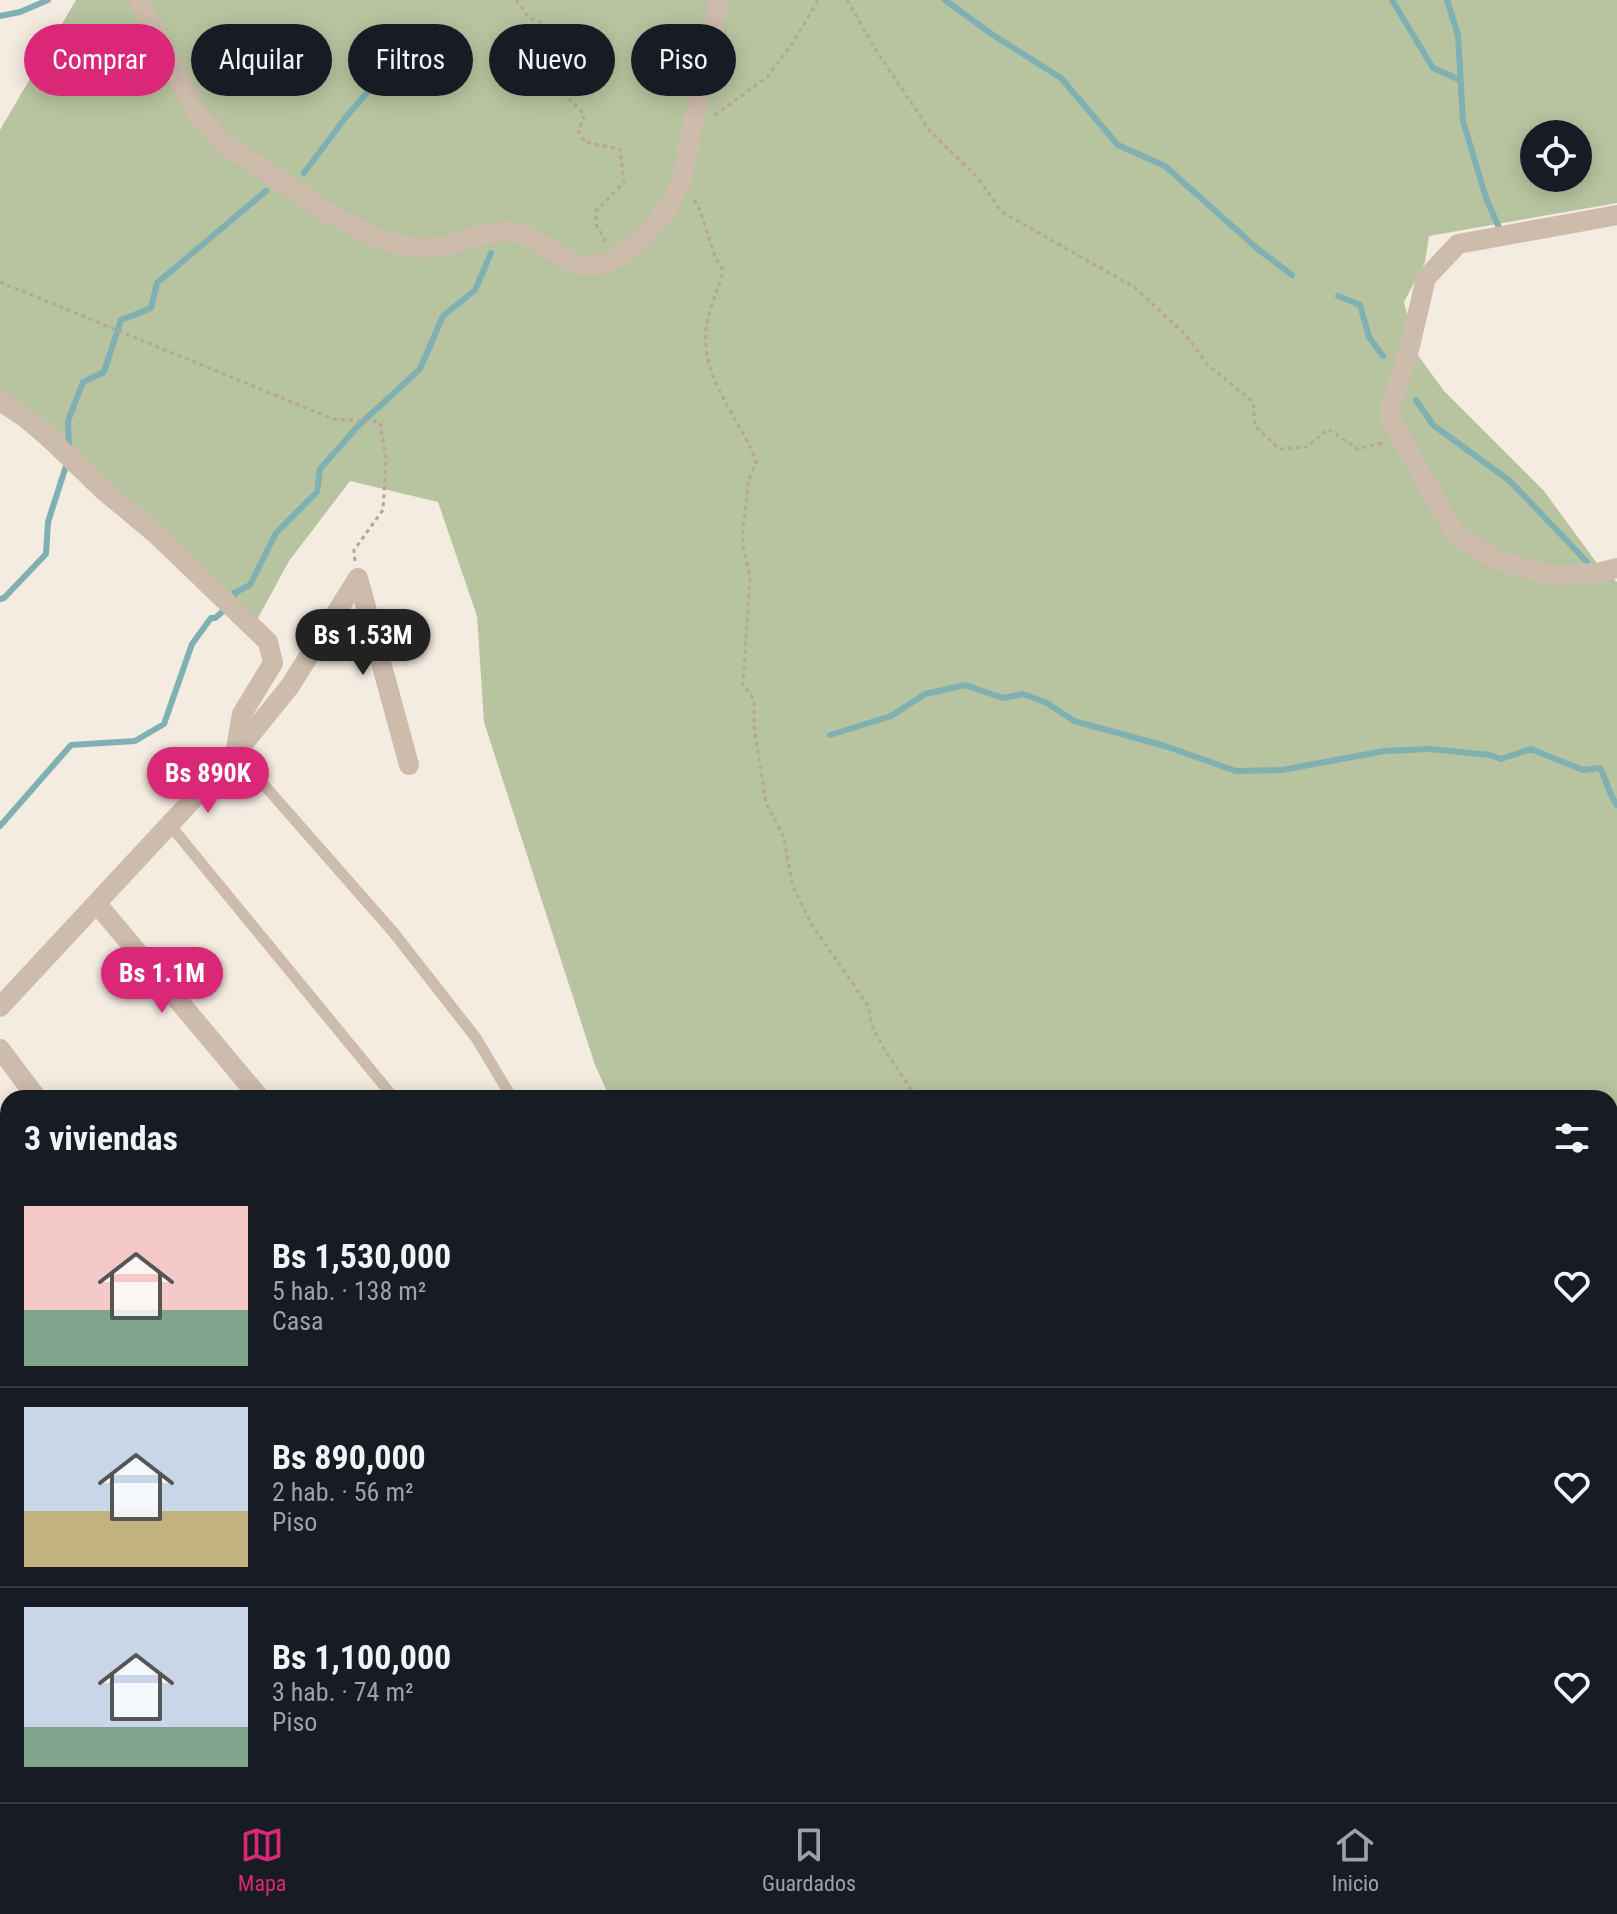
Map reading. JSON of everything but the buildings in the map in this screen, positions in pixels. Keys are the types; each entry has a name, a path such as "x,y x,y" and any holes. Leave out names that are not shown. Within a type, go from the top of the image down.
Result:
{"street":[{"path":"139,0 195,110 223,143 328,213 376,238 413,248 443,247 483,234 508,231 524,234 577,265 591,267 617,258 644,237 669,207 681,181 719,0"},
{"path":"1617,215 1458,244 1426,278 1408,354 1391,406 1391,420 1456,536 1497,560 1549,575 1597,573 1617,568"},
{"path":"0,401 36,425 268,642 273,663 242,714 236,753"},
{"path":"0,1007 236,753 290,686 358,578"},
{"path":"358,578 409,765"},
{"path":"97,904 253,1090"},
{"path":"1,1059 30,1090"}],"lane":[{"path":"236,753 394,933 476,1038 507,1090"},
{"path":"170,825 387,1090"}],"path":[{"path":"516,0 529,18 541,22 549,79 585,115 578,131 585,142 620,149 624,182 596,211 596,224 617,258"},
{"path":"689,133 767,77 792,44 818,0"},
{"path":"847,0 930,131 978,178 1002,212 1134,287 1185,334 1208,365 1253,402 1255,426 1279,449 1307,447 1328,429 1358,449 1401,439"},
{"path":"681,181 700,210 706,233 723,270 720,286 708,310 705,334 710,365 717,391 748,440 756,461 749,480 743,528 743,546 750,577 743,684 754,700 754,727 766,803 783,835 793,887 799,900 812,925 869,1007 871,1024 912,1090"},
{"path":"0,282 333,419 380,422 386,458 383,510 354,550 358,578"}],"green space":[{"path":"76,0 1617,0 1617,203 1429,236 1425,262 1404,302 1417,354 1444,391 1544,491 1596,562 1617,582 1617,1090 606,1090 595,1065 484,722 477,616 438,502 350,481 289,561 253,627 0,409 0,130 24,89 24,96 175,96 175,24 62,24"}],"waterway":[{"path":"0,16 20,12 48,0"},
{"path":"945,0 1061,78 1118,145 1165,166 1259,250 1292,275"},
{"path":"1392,0 1433,68 1460,80"},
{"path":"1447,0 1458,35 1463,121 1486,198 1501,232"},
{"path":"304,173 364,96"},
{"path":"69,448 68,421 83,382 104,372 121,320 151,308 157,283 266,191"},
{"path":"0,826 71,745 135,741 164,724 192,644 211,618 234,602 234,593 250,585 276,533 317,492 320,469 358,426 420,369 443,316 475,290 491,253"},
{"path":"1338,296 1360,305 1369,337 1383,356"},
{"path":"1416,400 1433,425 1510,481 1587,562"},
{"path":"0,599 46,554 48,522 67,463"},
{"path":"830,735 891,716 925,694 965,685 1003,698 1023,694 1047,703 1074,721 1165,746 1236,771 1282,770 1384,751 1430,749 1490,755 1501,759 1531,749 1583,770 1600,768 1617,805"}]}
